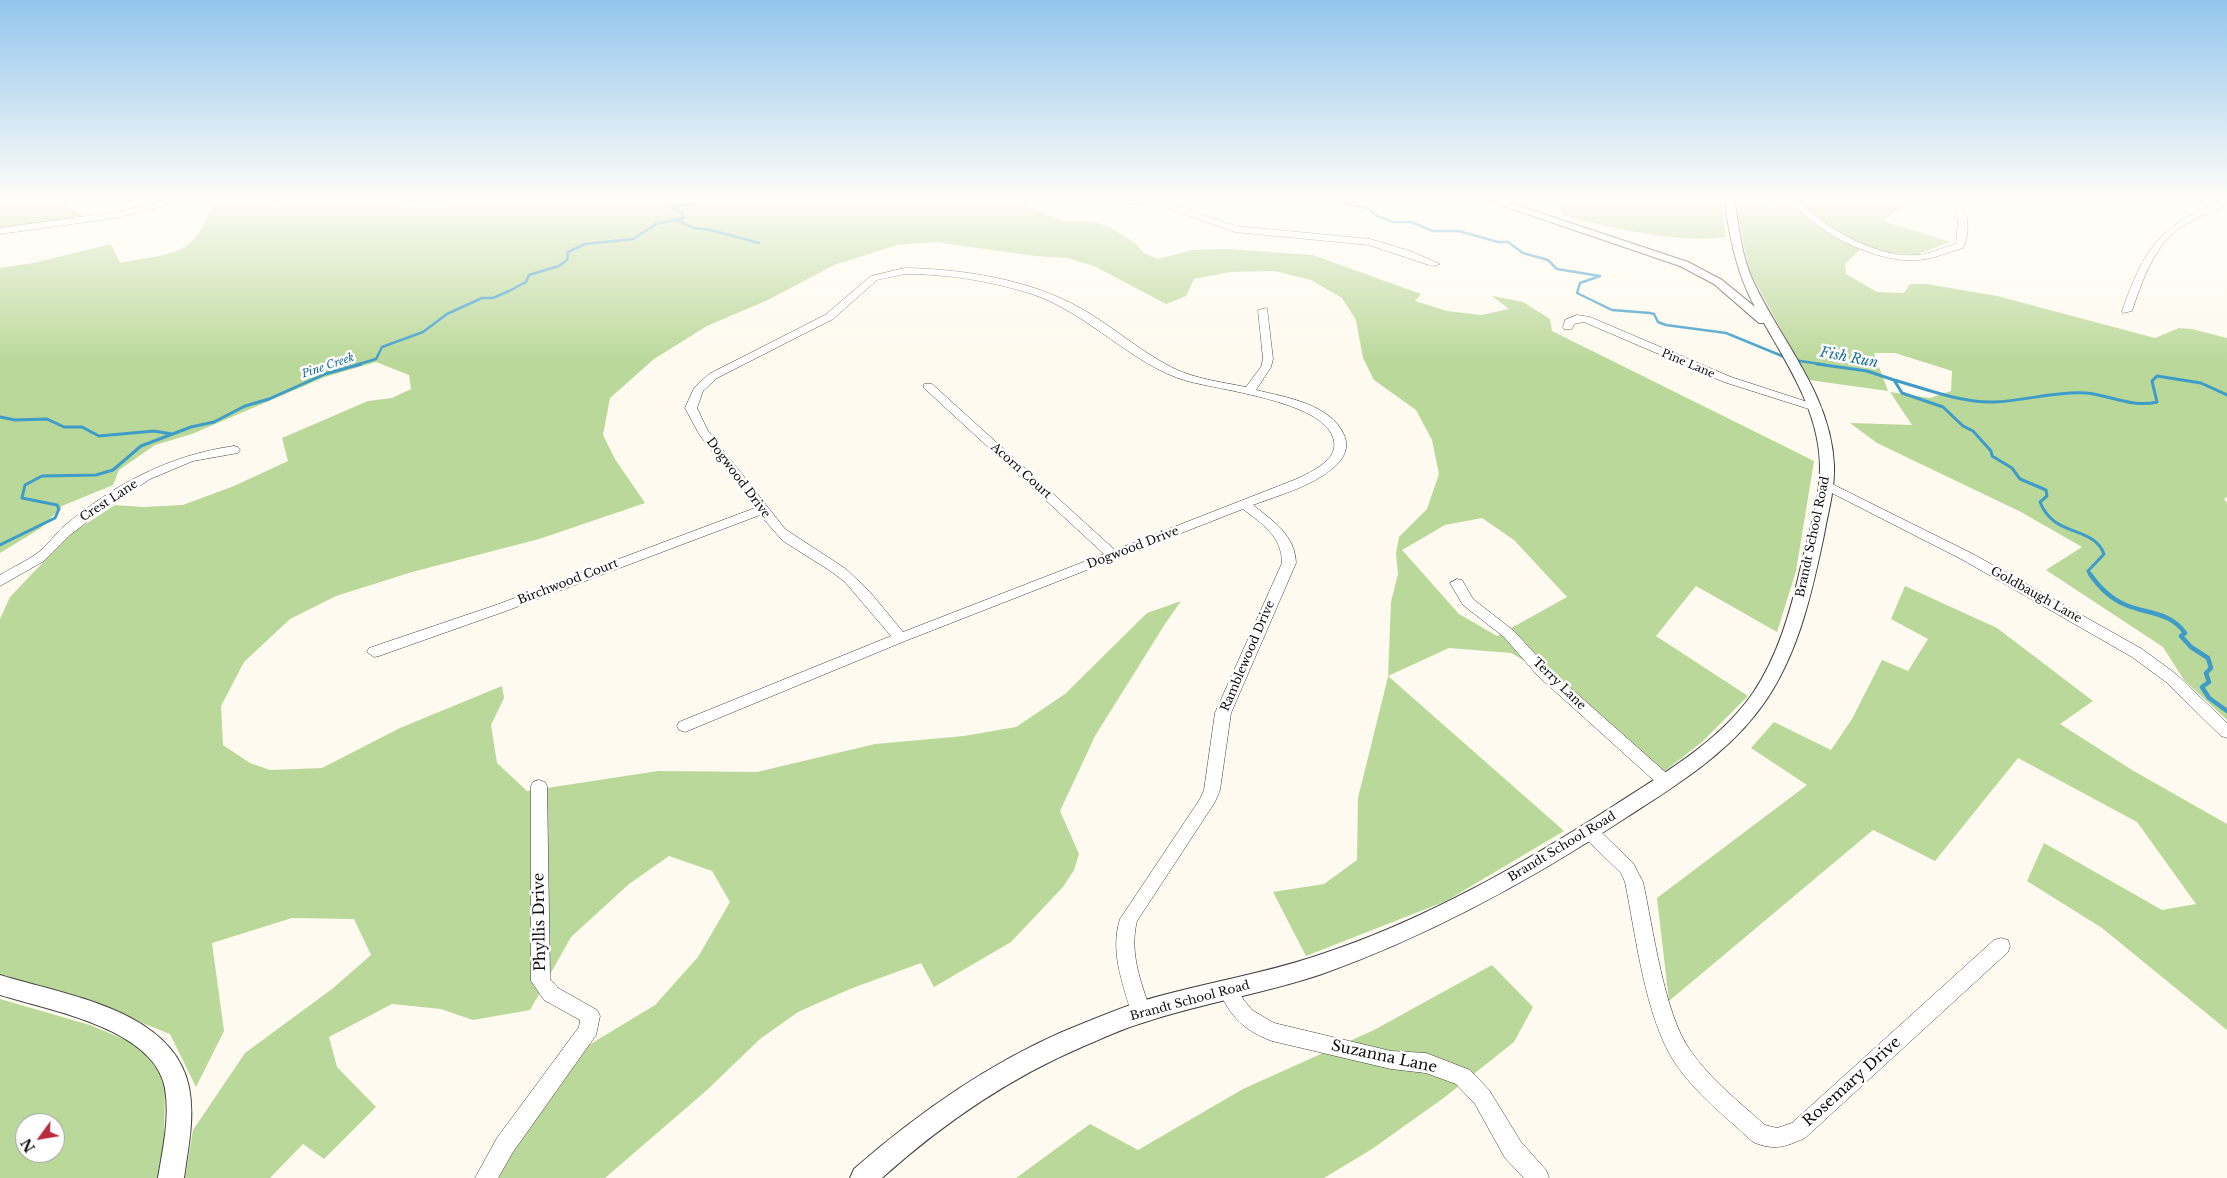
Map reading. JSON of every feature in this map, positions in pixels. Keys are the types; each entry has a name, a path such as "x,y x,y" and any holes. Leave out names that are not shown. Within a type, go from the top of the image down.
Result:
{"street":[{"path":"1407,253 1435,264"},
{"path":"1646,253 1696,270 1718,282 1773,328"},
{"name":"Brandt School Road","path":"863,1178 914,1134 998,1077 1068,1041 1141,1012 1318,965 1418,927 1474,900 1590,832 1666,782 1742,718 1758,699 1793,627 1810,566 1826,485 1825,442 1816,408 1741,266 1739,253"},
{"path":"1889,253 1910,258 1937,253"},
{"path":"2127,310 2133,292 2153,253"},
{"name":"Dogwood Drive","path":"921,270 937,272 1000,283 1049,297 1086,315 1160,365 1188,377 1249,391 1296,405 1325,418 1335,428 1341,438 1342,448 1338,457 1330,466 1319,473 1244,504 900,638 855,585 840,572 790,541 762,510 697,423 691,408 694,398 713,376 829,317 868,282 893,273 921,270"},
{"path":"1249,391 1266,367 1268,359 1263,310"},
{"name":"Pine Lane","path":"1568,326 1569,322 1577,318 1586,319 1730,382 1769,396 1816,408"},
{"name":"Acorn Court","path":"928,386 1114,556"},
{"name":"Crest Lane","path":"0,582 43,555 68,530 120,492 182,460 208,452 234,450"},
{"name":"Goldbaugh Lane","path":"1826,485 1968,557 2136,653 2171,678 2227,732"},
{"name":"Ramblewood Drive","path":"1141,1012 1124,948 1124,932 1130,919 1207,802 1212,790 1223,713 1289,563 1290,548 1282,536 1244,504"},
{"name":"Birchwood Court","path":"374,652 501,608 762,510"},
{"name":"Terry Lane","path":"1457,583 1468,602 1509,634 1544,672 1666,782"},
{"path":"685,726 900,638"},
{"name":"Phyllis Drive","path":"486,1178 505,1145 580,1045 589,1029 590,1016 581,1008 551,996 542,981 539,786"},
{"name":"Rosemary Drive","path":"1590,832 1627,868 1634,882 1660,1010 1681,1055 1698,1077 1760,1135 1777,1138 1798,1131 2001,946"},
{"path":"0,985 128,1026 147,1038 164,1055 174,1073 180,1103 178,1147 171,1178"},
{"name":"Suzanna Lane","path":"1229,990 1234,1004 1241,1013 1253,1024 1272,1032 1391,1060 1426,1063 1463,1077 1482,1097 1513,1150 1538,1178"}],"green space":[{"path":"74,253 115,253 120,263 169,254 872,253 834,265 768,300 707,326 654,359 610,398 603,435 615,459 645,503 539,539 412,572 336,596 290,619 244,662 221,706 223,745 250,763 270,770 322,768 400,728 502,686 504,698 491,725 497,763 527,791 658,771 757,772 875,744 964,736 1016,727 1065,694 1147,613 1181,601 1095,736 1060,811 1079,854 1074,870 1063,887 1011,942 934,987 921,963 850,989 798,1012 760,1039 707,1090 605,1178 495,1178 529,1120 589,1045 655,1005 698,957 730,902 712,871 669,856 629,884 571,937 530,1010 473,1020 441,1009 392,1004 329,1037 337,1067 376,1107 324,1159 303,1144 270,1178 185,1178 193,1130 245,1053 332,989 371,955 354,919 292,918 212,943 224,1031 196,1087 170,1034 97,1005 0,974 0,619 10,597 69,535 115,505 143,507 183,505 234,486 288,461 282,438 368,401 392,398 411,389 409,375 376,362 325,377 192,434 155,445 119,470 113,485 62,506 41,528 0,553 0,268 33,263"},
{"path":"1013,253 1144,253 1158,259 1181,253 1284,253 1313,255 1421,294 1415,301 1447,311 1481,315 1509,309 1492,296 1523,302 1550,319 1552,331 1814,461 1796,571 1777,632 1696,586 1656,636 1748,696 1702,742 1661,774 1553,677 1511,653 1449,648 1388,676 1391,602 1398,574 1396,554 1399,537 1427,509 1439,474 1432,440 1416,410 1374,380 1363,358 1356,320 1342,298 1311,280 1274,271 1230,272 1194,279 1186,296 1166,304 1096,267 1068,258","holes":["1482,518 1514,540 1567,597 1497,636 1459,614 1402,550 1445,525"]},
{"path":"1745,253 1857,253 1845,264 1846,274 1877,292 1904,293 1910,284 1927,284 1997,296 2155,338 2179,328 2192,329 2227,338 2227,497 2224,499 2227,503 2227,720 2184,680 2163,647 2046,570 2082,547 2021,512 1877,443 1850,423 1912,425 1890,392 1930,398 1951,391 1952,371 1895,353 1874,353 1888,391 1809,380 1749,271"},
{"path":"1893,253 1921,253 1916,255"},
{"path":"1905,586 1997,628 2093,701 2060,724 2132,770 2227,824 2227,1030 2102,928 2027,881 2044,843 2162,910 2196,904 2137,822 2018,758 1935,861 1873,830 1669,1001 1657,898 1807,785 1751,748 1774,722 1831,750 1852,719 1882,660 1908,671 1928,639 1891,619"},
{"path":"1388,676 1564,831 1446,901 1306,956 1273,892 1324,884 1357,860 1358,798"},
{"path":"1492,965 1533,1007 1514,1042 1445,1097 1372,1149 1324,1178 1016,1178 1090,1124 1138,1150 1243,1089 1374,1030"},
{"path":"0,999 90,1025 138,1045 165,1080 164,1146 157,1178 0,1178"}],"waterway":[{"name":"Pine Creek","path":"356,365 376,359 382,347 423,332 447,314 482,298 493,298 509,291 526,282 529,275 559,266 567,260 568,253"},
{"name":"Fish Run","path":"1523,253 1548,260 1557,269 1600,276 1580,283 1577,293 1612,310 1650,313 1654,314 1658,322 1666,325 1726,333 1787,358"},
{"name":"Fish Run","path":"1794,360 1826,365"},
{"name":"Pine Creek","path":"0,545 55,518 59,509 57,505 22,498 25,485 42,476 96,475 113,470 141,446 191,427 214,422 245,406 269,399 325,374 361,364"},
{"name":"Fish Run","path":"1817,364 1867,371 1894,380"},
{"path":"1894,380 1944,395 1981,402 2074,393 2095,394 2139,403 2157,402 2152,381 2157,376 2201,383 2227,395"},
{"name":"Fish Run","path":"1894,380 1902,393 1943,407 1963,426 1973,431 1991,451 1992,456 2012,468 2020,479 2046,490 2047,496 2040,502 2046,513 2064,527 2091,539 2099,545 2104,554 2088,571 2091,575"},
{"path":"0,417 15,420 47,419 64,427 82,427 99,436 154,431 172,434"},
{"name":"Fish Run","path":"2090,574 2101,588 2115,599 2134,608 2166,617 2179,626 2185,633 2181,636 2191,647 2208,658 2211,668 2206,673 2209,682 2202,687 2209,698 2227,711"}]}
